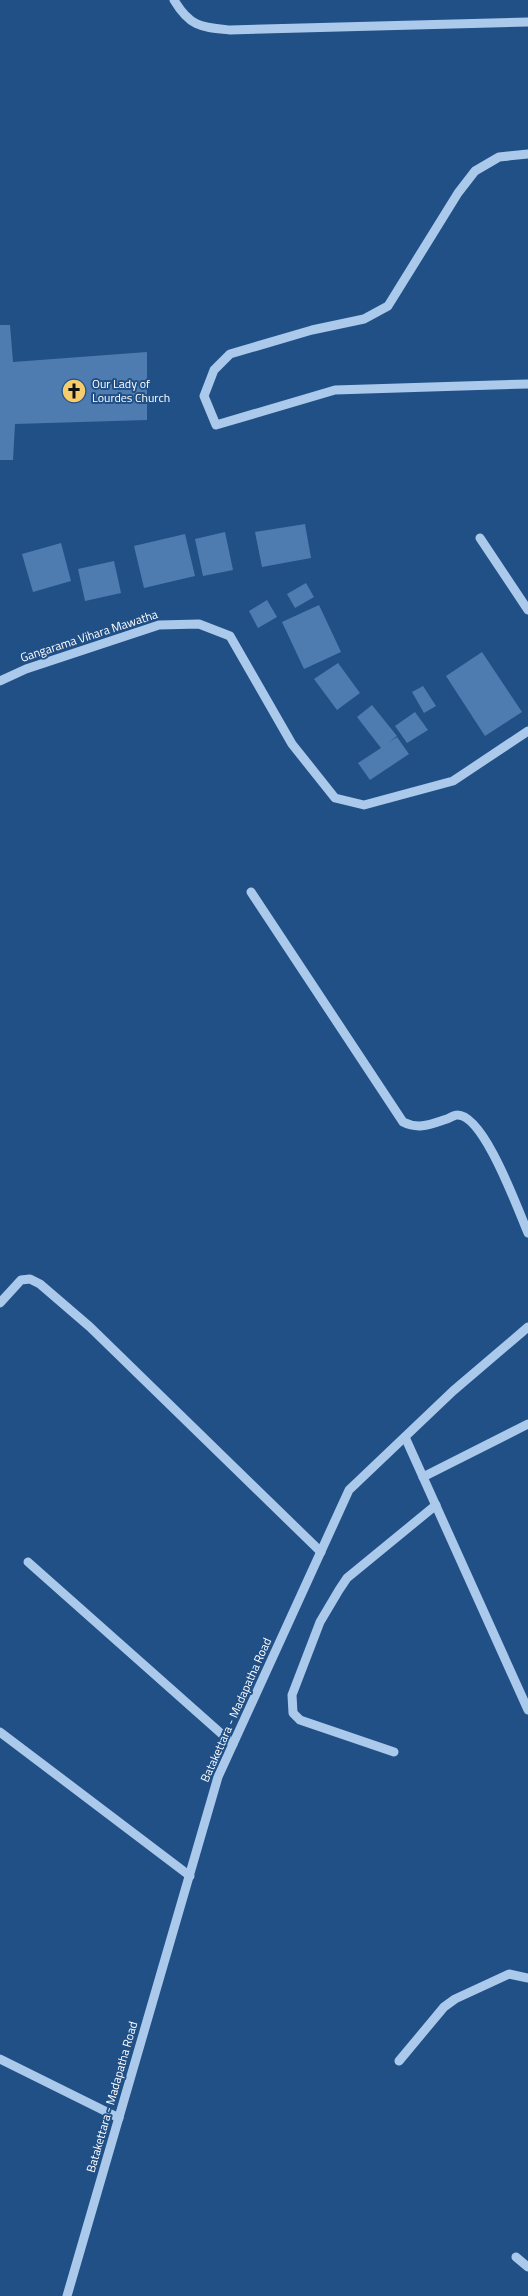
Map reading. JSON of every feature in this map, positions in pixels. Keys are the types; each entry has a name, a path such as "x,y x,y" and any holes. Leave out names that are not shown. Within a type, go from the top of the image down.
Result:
{"street":[{"path":"174,0 182,15 201,27 230,30 528,22"},
{"path":"528,154 500,158 475,171 458,193 388,306 364,319 312,330 230,354 214,370 204,396 216,425 335,390 528,384"},
{"path":"480,538 528,610"},
{"name":"Gangarama Vihara Mawatha","path":"0,681 26,669 159,625 199,624 230,636 292,744 335,798 364,805 453,781 528,730"},
{"path":"252,892 403,1122 412,1126 426,1126 457,1115 470,1118 491,1148 528,1233"},
{"path":"0,1303 21,1280 30,1279 40,1284 90,1327 321,1552"},
{"name":"Batakettara - Madapatha Road","path":"67,2296 218,1777 349,1490 453,1391 528,1328"},
{"path":"423,1477 528,1424"},
{"path":"405,1437 528,1710"},
{"path":"394,1752 300,1720 293,1713 292,1695 320,1622 347,1578 436,1505"},
{"path":"28,1562 233,1744"},
{"path":"0,1732 190,1876"},
{"path":"399,2061 444,2007 455,1999 509,1974 528,1978"},
{"path":"0,2060 119,2118"},
{"path":"516,2257 528,2267"}],"building":[{"name":"Our Lady of Lourdes Church","path":"0,325 10,325 13,362 147,352 147,420 15,424 13,460 0,460"},
{"path":"305,524 311,558 262,567 255,532"},
{"path":"225,532 233,570 203,576 195,539"},
{"path":"185,534 195,576 144,588 134,546"},
{"path":"61,543 71,581 33,592 22,554"},
{"path":"114,561 121,593 85,601 78,569"},
{"path":"306,583 314,597 295,608 287,594"},
{"path":"267,600 277,617 258,628 249,611"},
{"path":"319,605 341,652 304,669 282,622"},
{"path":"482,652 522,712 485,736 446,676"},
{"path":"338,663 360,693 337,710 314,679"},
{"path":"423,686 436,706 424,713 412,692"},
{"path":"372,705 397,736 388,743 397,737 409,754 370,780 358,763 381,748 357,717"},
{"path":"415,712 428,730 407,743 395,726"}],"place":[{"name":"Our Lady of Lourdes Church","path":"74,391"}]}
